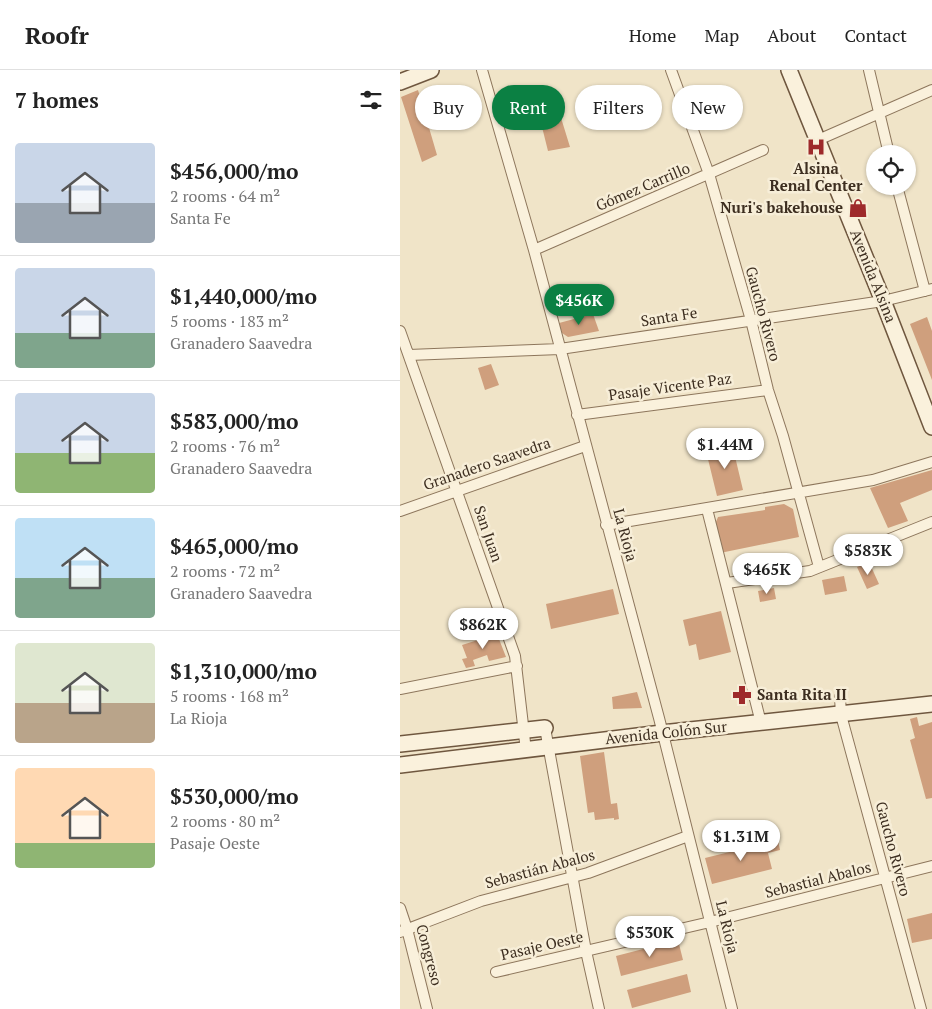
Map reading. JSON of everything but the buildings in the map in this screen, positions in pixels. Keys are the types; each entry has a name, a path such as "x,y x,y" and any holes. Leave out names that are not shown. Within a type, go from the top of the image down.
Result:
{"main road":[{"path":"400,82 431,70"},
{"name":"Avenida Alsina","path":"789,70 883,301 932,428"},
{"name":"Avenida Colón Sur","path":"400,765 662,733 932,704"},
{"path":"400,744 545,728"}],"street":[{"name":"La Rioja","path":"482,70 534,250 662,733 732,1009"},
{"name":"Gaucho Rivero","path":"671,70 709,174 819,567"},
{"path":"868,70 887,145"},
{"path":"818,140 932,90"},
{"name":"Gómez Carrillo","path":"534,250 763,150"},
{"path":"900,195 928,290"},
{"name":"Santa Fe","path":"409,355 560,349 883,301 928,290"},
{"name":"San Juan","path":"400,332 458,490 512,647 517,666 526,751"},
{"name":"Pasaje Vicente Paz","path":"577,415 768,390"},
{"name":"Granadero Saavedra","path":"400,511 585,446"},
{"path":"606,525 872,480 932,462"},
{"path":"707,509 761,723"},
{"path":"727,583 800,572 819,567 932,522"},
{"path":"400,689 517,666"},
{"name":"Gaucho Rivero","path":"840,697 841,715 921,1009"},
{"path":"545,728 598,1009"},
{"name":"Sebastián Abalos","path":"403,930 496,896 588,873 688,836"},
{"name":"Sebastial Abalos","path":"710,922 932,866"},
{"name":"Congreso","path":"400,908 403,930 427,1009"},
{"name":"Pasaje Oeste","path":"496,972 710,922"}],"place":[{"name":"Alsina Renal Center","path":"816,147"},
{"name":"Nuri's bakehouse","path":"858,208"},
{"name":"Santa Rita II","path":"742,695"}]}
